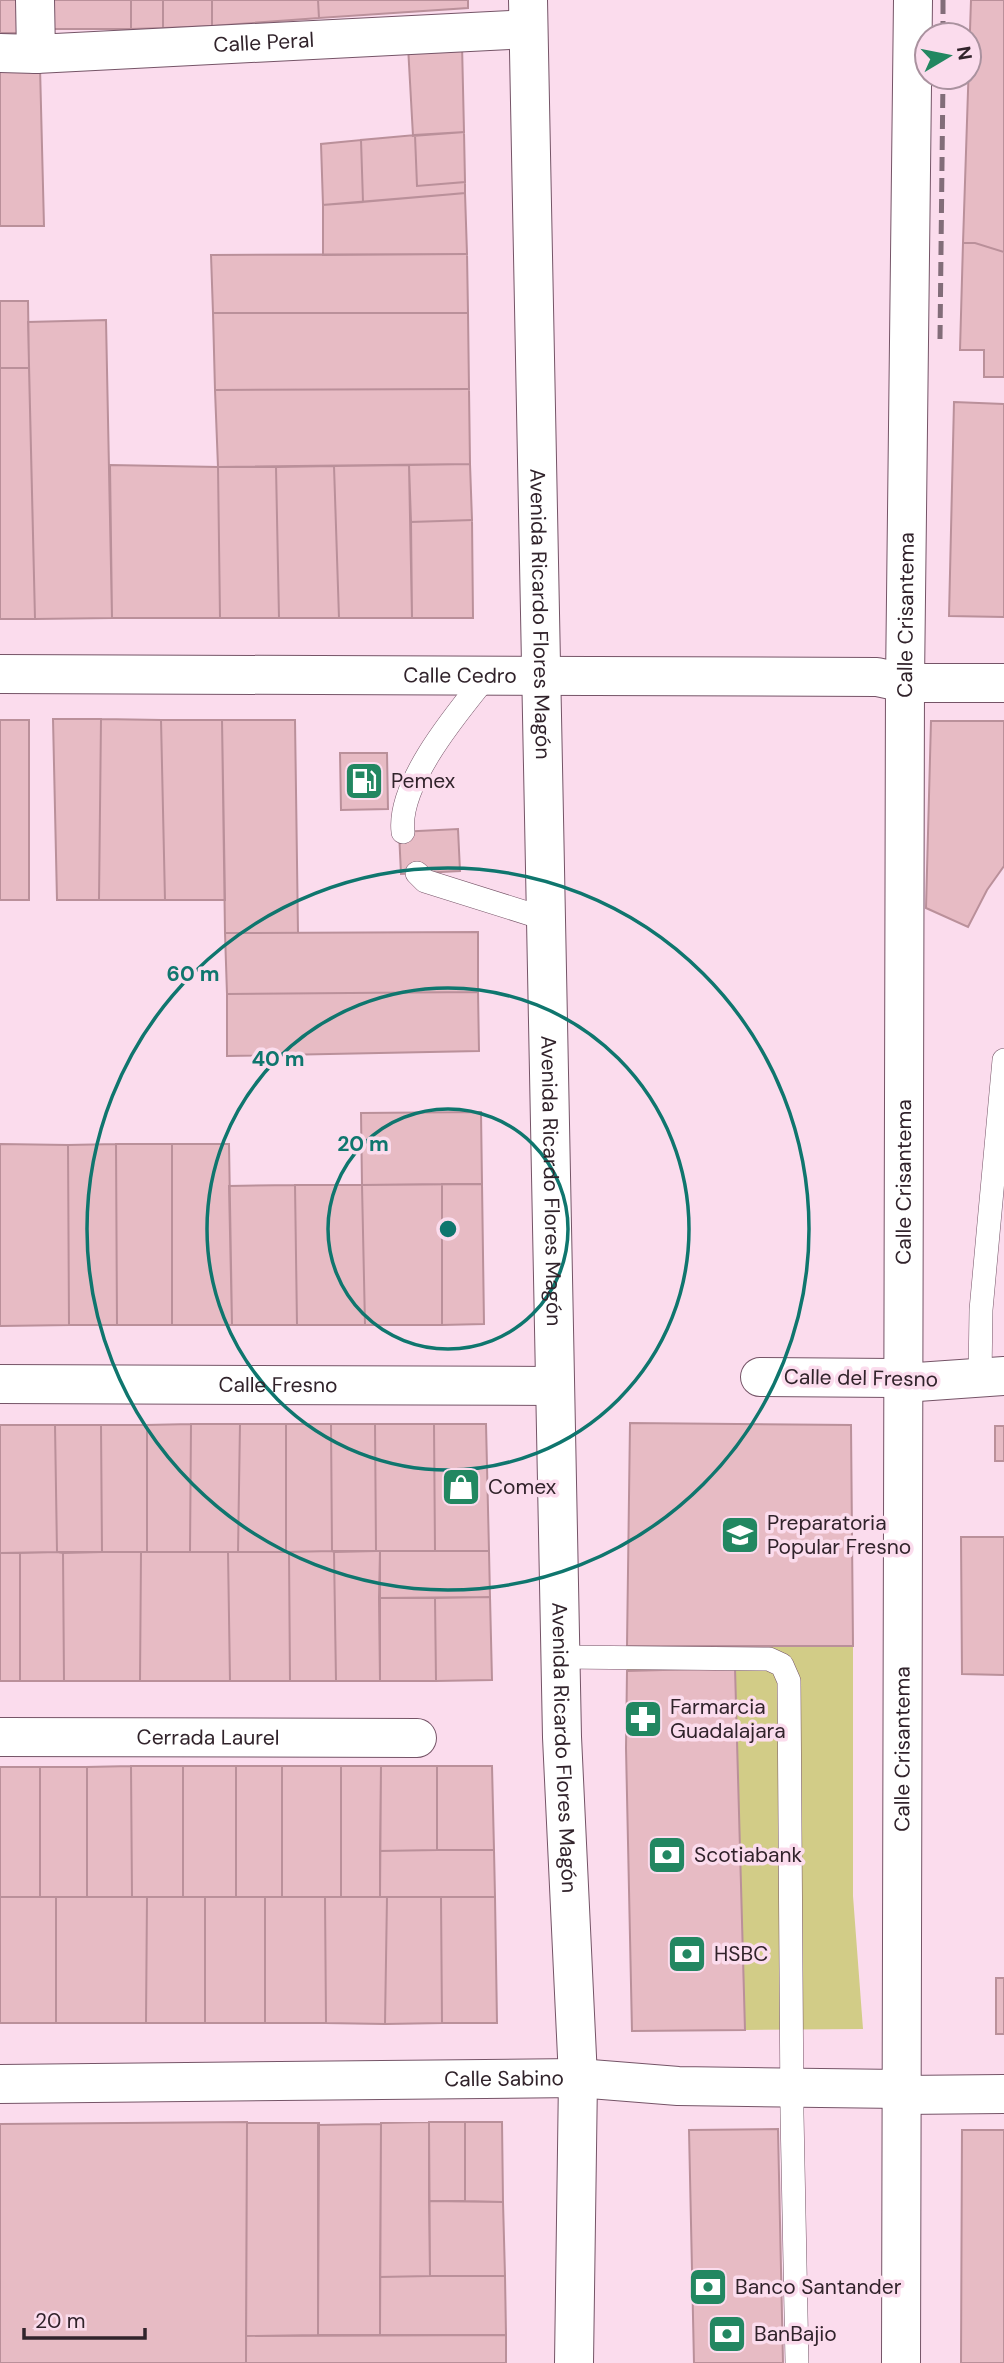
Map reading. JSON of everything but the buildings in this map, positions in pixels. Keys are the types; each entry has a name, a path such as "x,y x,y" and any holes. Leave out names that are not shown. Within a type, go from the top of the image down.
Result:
{"street":[{"path":"18,54 35,0"},
{"name":"Calle Crisantema","path":"901,2363 905,683 913,0"},
{"name":"Calle Peral","path":"18,54 528,14"},
{"name":"Avenida Ricardo Flores Magón","path":"528,14 562,1751 578,2078 574,2363"},
{"name":"Calle Cedro","path":"0,674 541,678 877,677 905,683 1004,683"},
{"name":"Calle del Fresno","path":"760,1377 894,1378 903,1383 992,1376"},
{"name":"Calle Fresno","path":"0,1384 555,1386"},
{"name":"Cerrada Laurel","path":"0,1737 417,1738"},
{"name":"Calle Sabino","path":"0,2084 578,2078 678,2086 901,2089 901,2095 1004,2094"}],"lane":[{"path":"403,832 401,819 417,775 447,726 486,677"},
{"path":"417,873 425,881 546,919"},
{"path":"992,1376 981,1310 1004,1060"},
{"path":"561,1657 769,1659 782,1665 789,1681 797,2363"}],"shaded area":[{"path":"627,1646 853,1646 853,1896 863,2029 745,2030 735,1669 627,1671"}],"railway":[{"path":"943,0 943,21"},
{"path":"940,339 943,91"}],"place":[{"name":"Pemex","path":"364,781"},
{"name":"Comex","path":"461,1487"},
{"name":"Preparatoria Popular Fresno","path":"740,1535"},
{"name":"Farmarcia Guadalajara","path":"643,1719"},
{"name":"Scotiabank","path":"667,1855"},
{"name":"HSBC","path":"687,1954"},
{"name":"Banco Santander","path":"708,2287"},
{"name":"BanBajio","path":"727,2334"}]}
